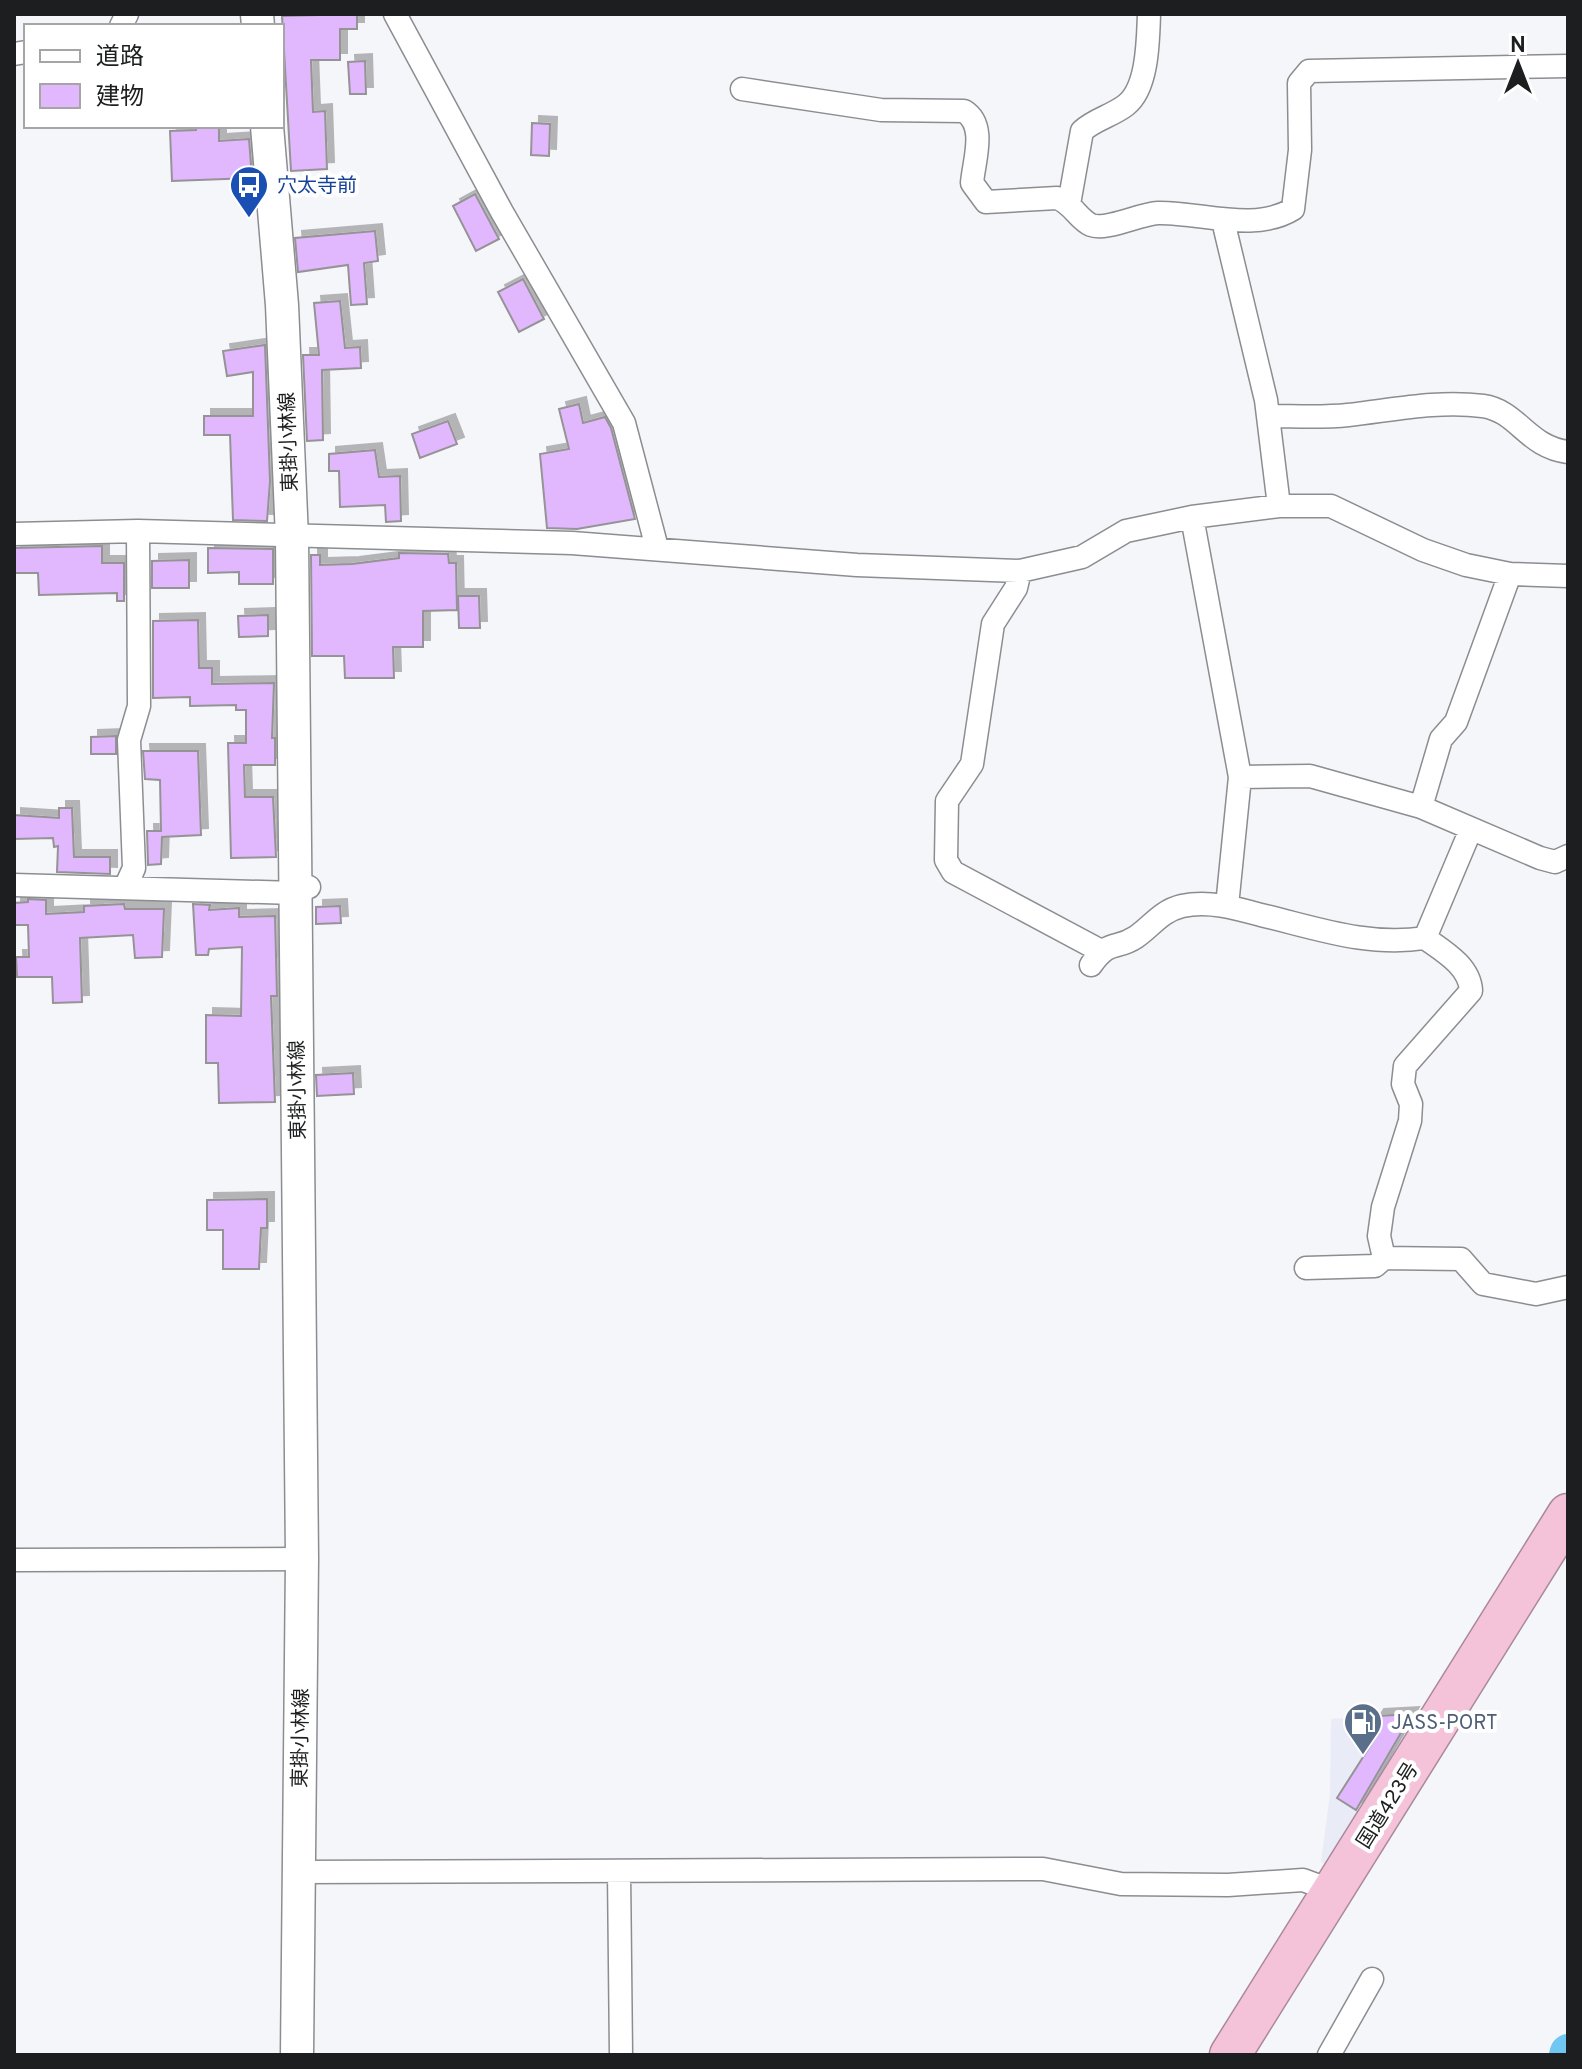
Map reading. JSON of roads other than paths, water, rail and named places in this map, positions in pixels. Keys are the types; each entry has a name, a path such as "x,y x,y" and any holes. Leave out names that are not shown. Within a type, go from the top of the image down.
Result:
{"highway":[{"name":"国道423号","path":"1230,2055 1568,1514"}],"main road":[{"name":"東掛小林線","path":"267,128 282,305 302,890 302,1559 297,2055"}],"street":[{"path":"395,14 502,212 624,423 657,548"},
{"path":"1069,204 1082,131 1090,123 1127,105 1137,90 1145,60 1149,14"},
{"path":"742,89 881,110 964,111 974,117 978,128 972,183 986,202 1057,198 1069,204 1091,225 1103,227 1152,213 1181,213 1227,220 1279,218 1293,209 1300,150 1299,83 1309,71 1568,66"},
{"path":"1227,220 1225,229 1253,336 1268,416 1279,506"},
{"path":"1268,416 1346,415 1432,405 1485,406 1506,414 1539,444 1568,452"},
{"path":"14,534 138,531 657,548 873,566 1020,571 1082,557 1126,531 1192,517 1279,506 1331,506 1423,550 1510,574 1568,576"},
{"path":"1192,517 1240,777 1227,906"},
{"path":"125,888 134,868 129,740 139,706 138,531"},
{"path":"1020,571 1016,588 993,624 972,764 947,801 946,860 953,872 1096,958 1108,945 1134,938 1157,917 1180,906 1227,906 1364,940 1394,943 1425,938 1456,961 1471,982 1471,991 1405,1066 1403,1084 1411,1104 1410,1121 1383,1207 1379,1236 1384,1258"},
{"path":"1421,807 1441,739 1456,722 1510,574"},
{"path":"1240,777 1310,776 1421,807 1540,858 1555,862 1568,856"},
{"path":"1425,938 1471,829"},
{"path":"14,885 302,890"},
{"path":"1306,1268 1375,1266 1384,1258 1461,1259 1483,1284 1536,1294 1568,1287"},
{"path":"14,1560 302,1559"},
{"path":"299,1872 1043,1869 1121,1884 1228,1885 1303,1880 1333,1891"},
{"path":"619,1871 621,2055"},
{"path":"1329,2055 1372,1979"}],"place":[{"name":"穴太寺前","path":"249,219"},
{"name":"JASS-PORT","path":"1363,1756"}]}
